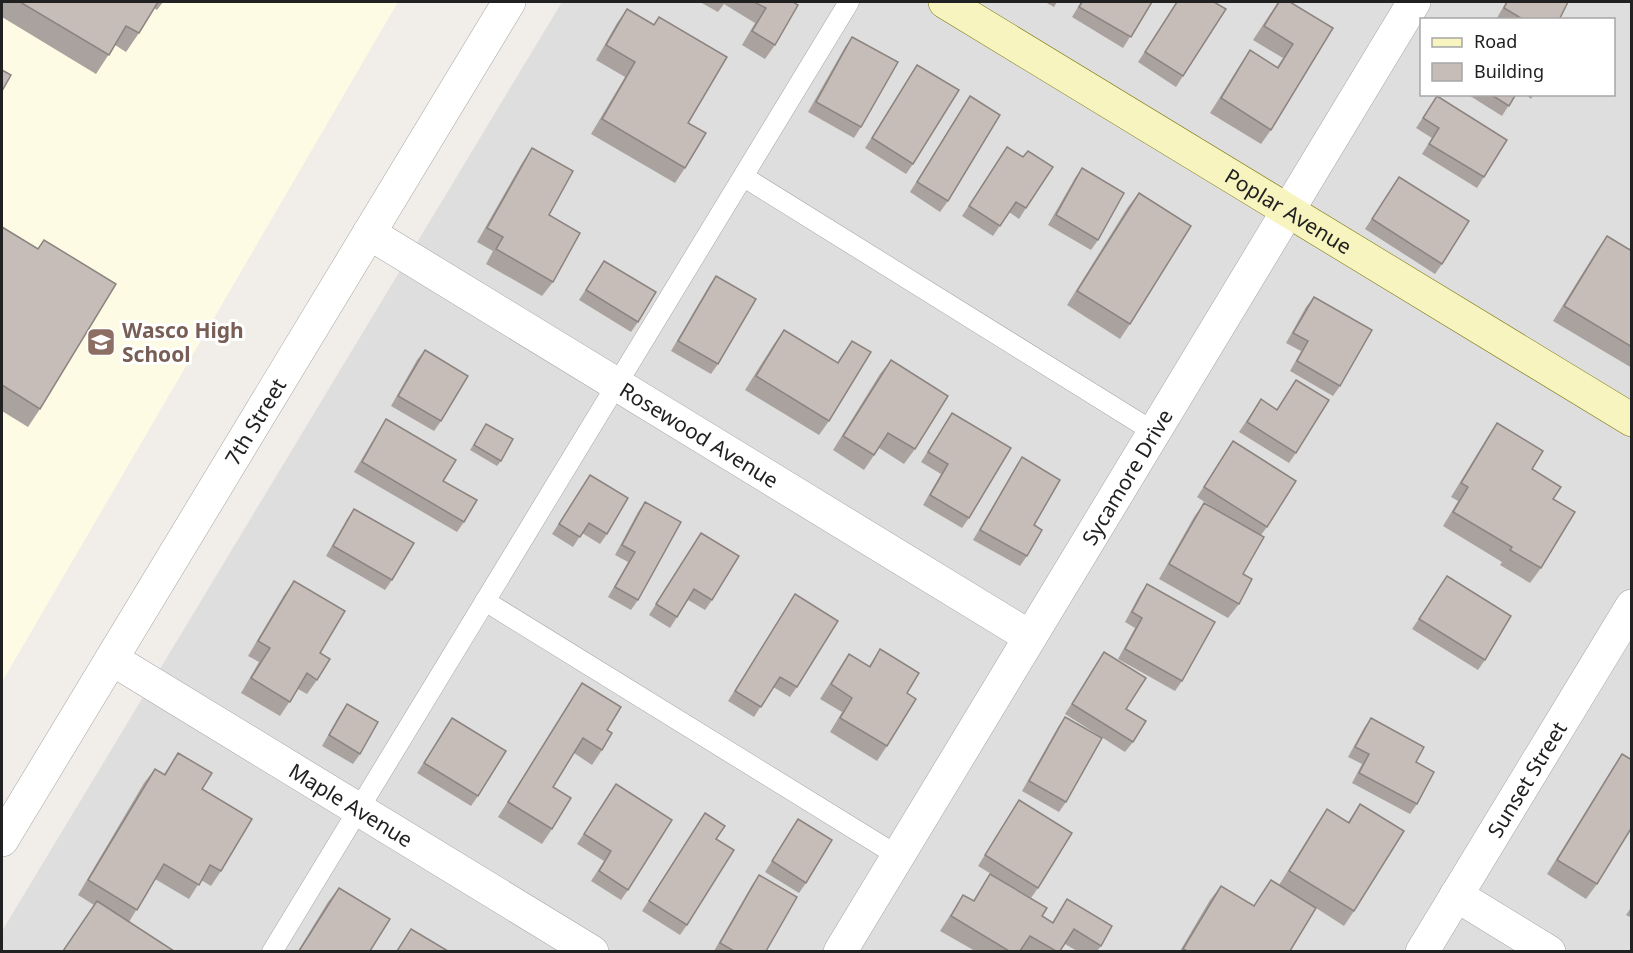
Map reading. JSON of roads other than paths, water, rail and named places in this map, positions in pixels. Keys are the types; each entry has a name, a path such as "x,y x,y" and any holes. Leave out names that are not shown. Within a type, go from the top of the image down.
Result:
{"main road":[{"name":"Poplar Avenue","path":"945,2 1632,420"}],"street":[{"name":"7th Street","path":"2,840 509,2"},
{"name":"Sycamore Drive","path":"840,951 1414,2"},
{"name":"Rosewood Avenue","path":"369,233 1030,637"},
{"name":"Sunset Street","path":"1422,951 1632,606"},
{"name":"Maple Avenue","path":"112,658 592,951"},
{"path":"1456,895 1548,951"}],"lane":[{"path":"272,951 849,2"},
{"path":"744,177 1154,432"},
{"path":"485,600 898,856"}],"place":[{"name":"Wasco High School","path":"101,342"}]}
